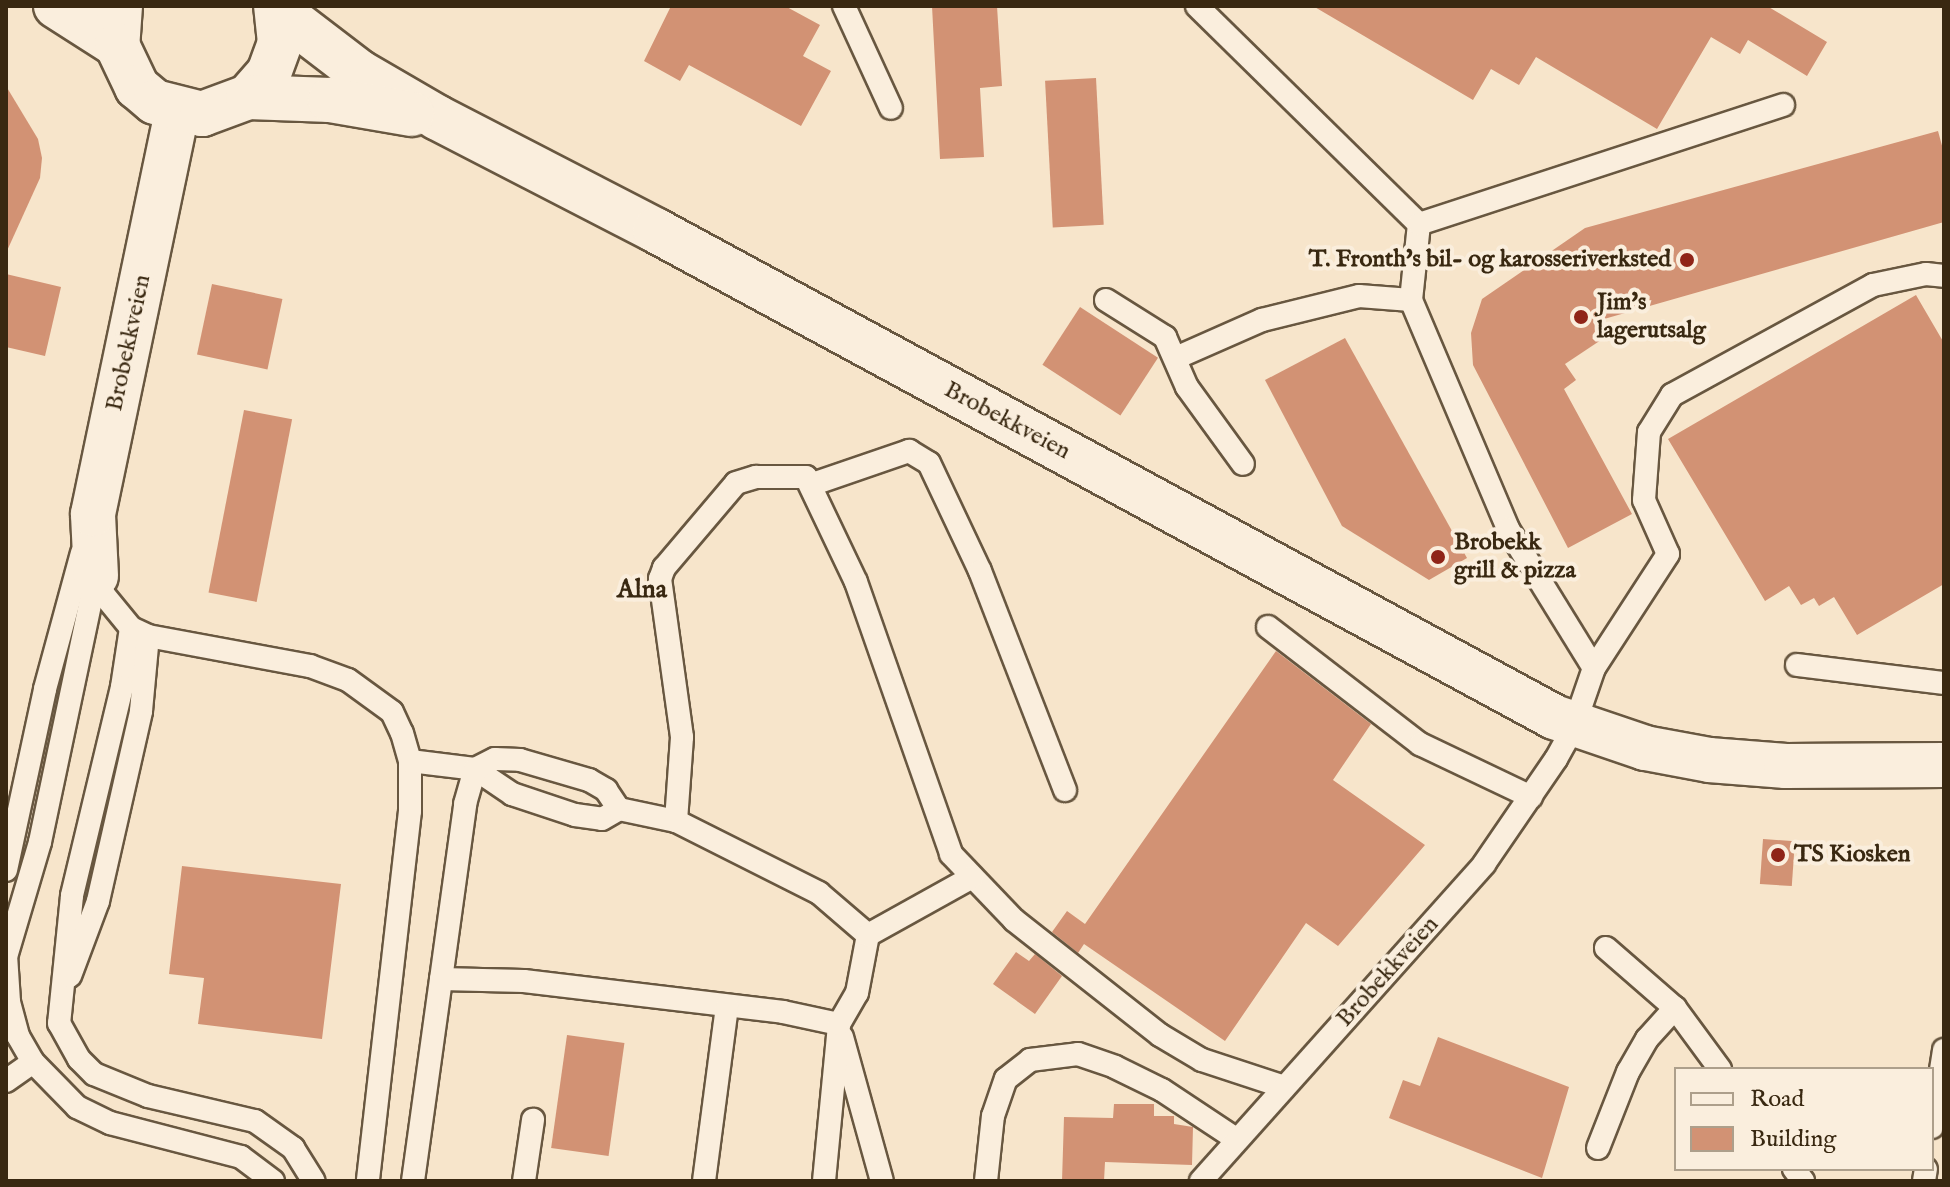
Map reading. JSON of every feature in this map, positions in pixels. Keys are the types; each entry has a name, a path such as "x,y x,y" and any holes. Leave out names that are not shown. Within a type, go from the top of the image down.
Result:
{"street":[{"path":"56,6 119,26 137,87 177,111 202,114 248,97 273,63 280,43 277,8"},
{"name":"Brobekkveien","path":"277,8 359,72 438,118 655,230 1574,726 1709,760 1786,766 1944,765"},
{"name":"Brobekkveien","path":"248,97 330,100 438,118"},
{"name":"Brobekkveien","path":"96,576 93,514 177,111"}],"lane":[{"path":"844,6 891,108"},
{"path":"1197,6 1419,224"},
{"path":"1419,224 1783,105"},
{"path":"1419,224 1411,300 1508,529 1594,668"},
{"path":"1574,726 1594,668 1668,554 1644,500 1649,432 1672,395 1873,285 1926,274 1944,276"},
{"path":"1178,357 1262,320 1359,296 1411,300"},
{"path":"1106,300 1165,337 1178,357 1187,387 1243,464"},
{"path":"813,484 909,451 929,463 980,571 1065,790"},
{"path":"676,821 682,737 660,579 664,568 736,483 797,475 813,484 856,582 951,854 1014,920 1160,1035 1202,1060 1284,1087"},
{"path":"6,870 45,689 93,514"},
{"path":"96,576 104,595 139,632 310,666 348,680 392,712 410,761 410,811 368,1181"},
{"path":"96,576 40,842 6,956 9,1002 33,1062 88,1112 136,1131 241,1157 273,1181"},
{"path":"1268,627 1420,744 1531,797"},
{"path":"139,632 122,687 72,896 58,1007 67,1040 94,1074 148,1096 255,1121 293,1148 314,1181"},
{"path":"1797,665 1944,683"},
{"name":"Brobekkveien","path":"1201,1181 1484,864 1531,797 1574,726"},
{"path":"413,1181 465,804 475,769 495,759 548,768 589,780 606,790 619,809"},
{"path":"410,761 475,769 512,794 575,815 602,819 619,809 676,821 819,893 868,935"},
{"path":"868,935 972,877"},
{"path":"824,1181 839,1024 857,993 868,935"},
{"path":"1606,948 1675,1008 1719,1067"},
{"path":"441,979 524,981 839,1024"},
{"path":"704,1181 727,1007"},
{"path":"1598,1148 1628,1072 1647,1039 1675,1008"},
{"path":"839,1024 882,1181"},
{"path":"1934,1114 1944,1050"},
{"path":"986,1181 993,1116 1006,1079 1030,1060 1078,1054 1115,1067 1162,1090 1236,1139"},
{"path":"6,1081 33,1062"},
{"path":"524,1181 533,1120"}],"building":[{"path":"671,6 785,6 820,25 803,56 831,71 801,126 689,65 680,81 644,61"},
{"path":"932,6 997,6 1002,86 980,88 984,157 940,159"},
{"path":"1313,6 1767,6 1827,42 1807,76 1748,40 1740,54 1711,37 1657,129 1536,57 1519,85 1491,69 1473,100"},
{"path":"1096,78 1104,225 1053,227 1045,81"},
{"path":"6,86 38,139 42,158 40,178 6,253"},
{"path":"1938,131 1944,153 1944,222 1597,321 1607,336 1565,364 1576,380 1564,389 1632,514 1568,548 1473,365 1471,333 1482,299 1585,228"},
{"path":"6,274 61,287 45,356 6,347"},
{"path":"212,284 282,299 267,369 197,354"},
{"path":"1916,295 1944,343 1944,584 1857,635 1834,597 1819,606 1814,598 1801,605 1789,586 1765,601 1668,439"},
{"path":"1080,307 1158,358 1120,416 1042,365"},
{"path":"1345,338 1467,558 1429,580 1342,526 1265,380"},
{"path":"244,410 292,419 257,602 209,593"},
{"path":"1276,651 1371,724 1333,780 1425,845 1338,946 1306,923 1225,1041 1084,944 1078,953 1052,932 1067,911 1085,924"},
{"name":"TS Kiosken","path":"1763,839 1795,841 1792,886 1760,884"},
{"path":"182,866 341,884 322,1039 198,1024 204,978 169,974"},
{"path":"1016,952 1029,961 1035,954 1062,976 1035,1014 993,984"},
{"path":"567,1035 624,1043 609,1156 551,1148"},
{"path":"1438,1037 1569,1087 1542,1178 1389,1118 1403,1080 1420,1086"},
{"path":"1114,1104 1154,1104 1154,1116 1174,1116 1174,1124 1193,1127 1192,1165 1105,1162 1104,1181 1062,1181 1064,1117 1113,1118"}],"place":[{"name":"T. Fronth's bil- og karosseriverksted","path":"1687,260"},
{"name":"Jim's lagerutsalg","path":"1581,317"},
{"name":"Brobekk grill & pizza","path":"1438,557"},
{"name":"TS Kiosken","path":"1778,855"}],"district":[{"name":"Alna","path":"642,590"}]}
